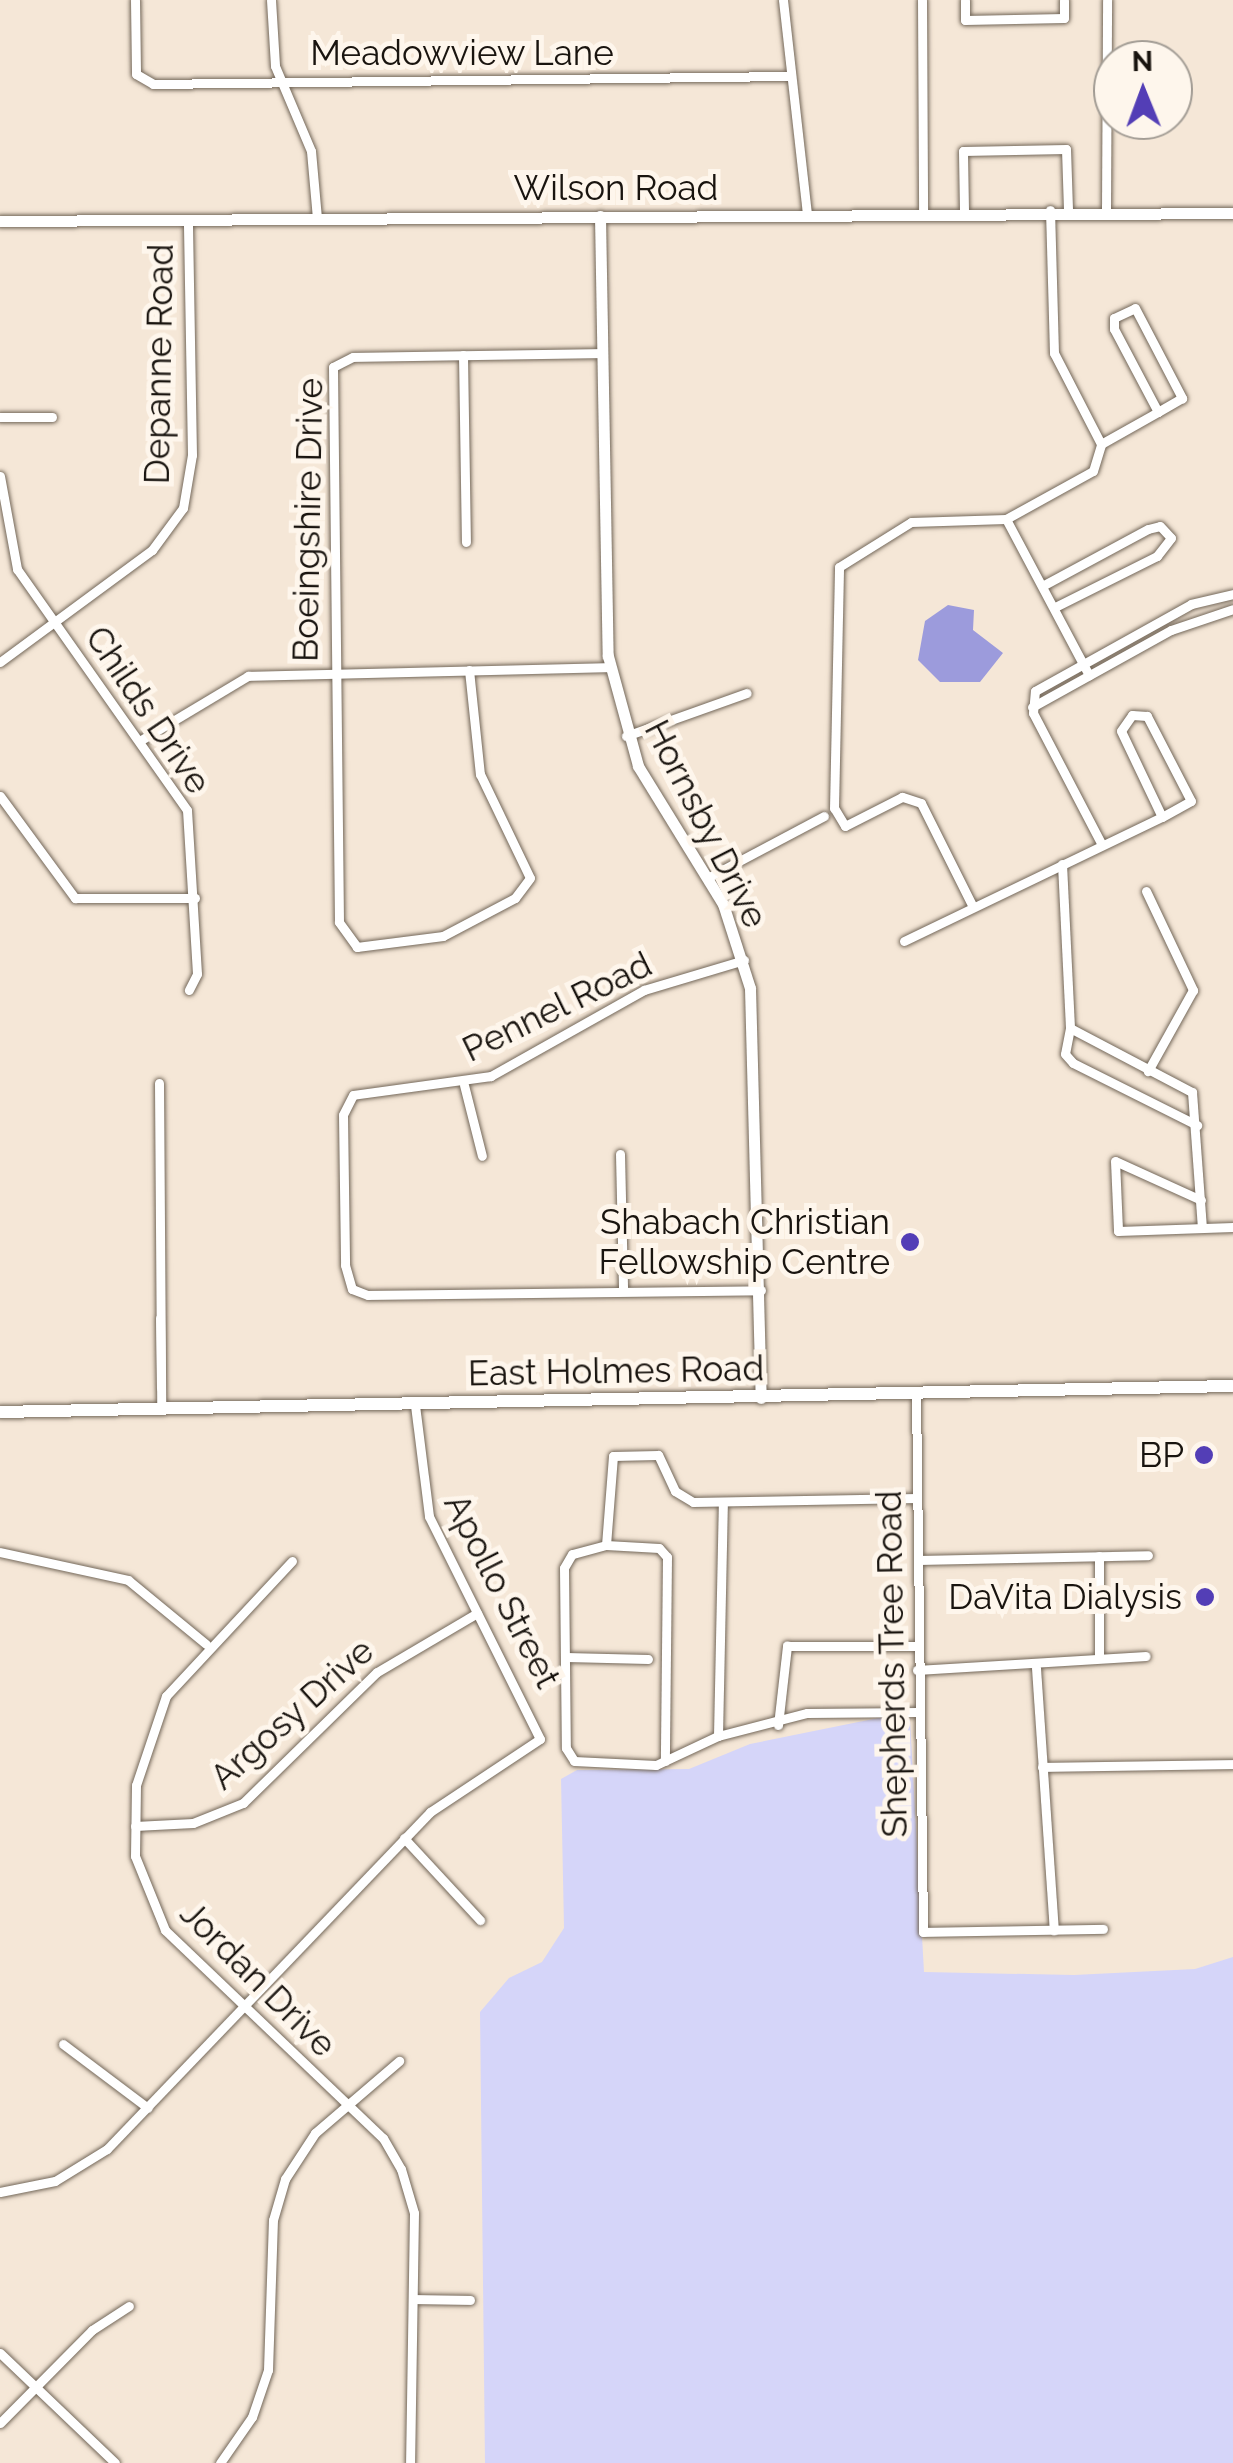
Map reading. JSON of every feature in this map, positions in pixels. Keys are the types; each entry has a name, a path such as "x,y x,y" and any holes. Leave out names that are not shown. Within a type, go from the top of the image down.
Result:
{"main road":[{"name":"East Holmes Road","path":"0,1412 1233,1386"}],"street":[{"name":"Meadowview Lane","path":"135,0 139,79 788,76"},
{"path":"271,0 280,81 312,151 317,218"},
{"path":"783,0 788,76 804,133 808,213"},
{"path":"922,0 923,211"},
{"path":"964,0 965,20 1064,18 1064,0"},
{"path":"1106,210 1108,0"},
{"path":"964,210 963,151 1066,149 1068,210"},
{"name":"Wilson Road","path":"0,221 964,210 1233,213"},
{"path":"974,906 922,802 902,797 845,826 834,808 839,567 912,522 1006,519 1093,471 1101,444 1054,353 1050,210"},
{"name":"Hornsby Drive","path":"600,216 610,666 626,736 709,877 744,960 756,1036 762,1398"},
{"name":"Depanne Road","path":"0,662 163,540 188,494 188,219"},
{"path":"1101,444 1158,412 1182,398 1135,308 1114,318 1114,329 1158,412"},
{"name":"Boeingshire Drive","path":"468,670 474,751 527,866 526,886 428,941 348,942 339,922 332,367 348,357 602,353"},
{"path":"463,355 466,542"},
{"path":"0,417 52,417"},
{"name":"Childs Drive","path":"0,476 9,551 54,622 142,740 187,810 197,974 189,990"},
{"path":"1006,519 1089,675"},
{"path":"1044,585 1148,529 1171,538 1157,556 1055,607"},
{"path":"1102,845 1032,708 1040,685 1190,604 1233,594"},
{"path":"1032,708 1213,610 1233,610"},
{"path":"142,740 226,682 334,673 610,666"},
{"path":"626,736 748,693"},
{"path":"904,941 1162,816 1190,800 1147,716 1132,715 1121,731 1162,816"},
{"path":"0,796 76,898 195,898"},
{"path":"709,877 824,816"},
{"path":"1062,864 1070,1028 1065,1054 1073,1063 1197,1125"},
{"path":"1146,891 1193,990 1148,1070"},
{"name":"Pennel Road","path":"623,1292 352,1290 346,1102 365,1092 464,1085 644,990 744,960"},
{"path":"1070,1028 1192,1092 1202,1228"},
{"path":"159,1083 161,1408"},
{"path":"464,1085 482,1156"},
{"path":"620,1154 623,1292 761,1290"},
{"path":"1201,1200 1116,1161 1118,1231 1233,1227"},
{"name":"Shepherds Tree Road","path":"916,1394 923,1932 1054,1930"},
{"name":"Apollo Street","path":"404,1838 540,1740 428,1516 415,1405"},
{"path":"606,1545 612,1456 658,1455 681,1498 723,1502 918,1498"},
{"path":"718,1736 723,1502"},
{"path":"665,1761 667,1557 659,1548 606,1545 565,1562 566,1657 574,1761 665,1761 718,1736 778,1725 815,1712 918,1712"},
{"path":"0,1552 128,1580 206,1644"},
{"path":"918,1560 1148,1555"},
{"path":"1099,1556 1099,1657"},
{"name":"Jordan Drive","path":"292,1561 206,1644 166,1696 142,1752 135,1826 153,1913 383,2138 406,2184 415,2299 410,2463"},
{"name":"Argosy Drive","path":"135,1826 193,1823 244,1803 377,1672 477,1613"},
{"path":"778,1725 787,1646 917,1646"},
{"path":"917,1670 1036,1668 1099,1657 1146,1656"},
{"path":"566,1657 648,1660"},
{"path":"1036,1668 1042,1767 1054,1832 1054,1930 1103,1929"},
{"path":"1042,1767 1233,1764"},
{"path":"0,2192 79,2170 148,2108 404,1838 480,1920"},
{"path":"62,2044 148,2108"},
{"path":"220,2463 252,2417 268,2370 281,2188 304,2146 346,2103 399,2061"},
{"path":"415,2299 470,2300"},
{"path":"0,2423 36,2384 129,2306"},
{"path":"0,2353 115,2463"}],"shaded area":[{"path":"883,1717 910,1720 924,1972 1074,1975 1195,1969 1233,1957 1233,2463 485,2463 480,2012 509,1978 542,1962 564,1928 561,1779 577,1770 689,1769 750,1744"}],"water":[{"path":"948,605 974,610 973,630 1003,653 980,682 940,682 918,660 925,621"}],"place":[{"name":"Shabach Christian Fellowship Centre","path":"910,1242"},
{"name":"BP","path":"1204,1455"},
{"name":"DaVita Dialysis","path":"1205,1597"}]}
